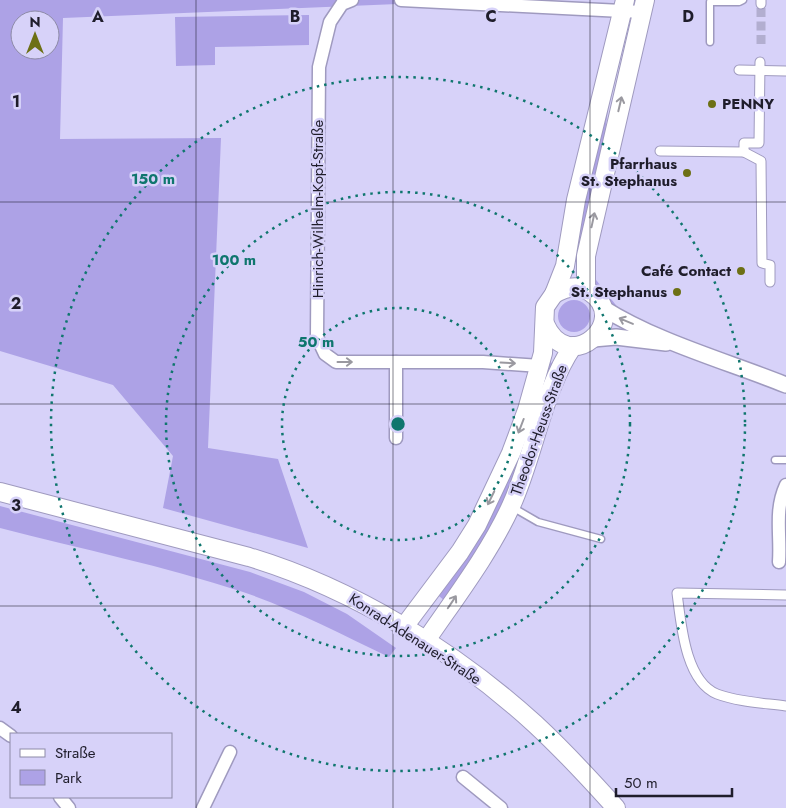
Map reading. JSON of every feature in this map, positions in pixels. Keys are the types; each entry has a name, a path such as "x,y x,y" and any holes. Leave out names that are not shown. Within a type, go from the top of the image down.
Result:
{"main road":[{"name":"Theodor-Heuss-Straße","path":"403,628 460,552 477,524 511,453 527,410 540,366 545,308 554,294 565,266 576,200 624,6"},
{"path":"586,289 586,256 644,6"},
{"path":"554,294 564,288 575,287 586,289 599,300 603,308 602,326 593,339"},
{"name":"Theodor-Heuss-Straße","path":"545,324 555,340 573,346 584,345 593,339"},
{"name":"Theodor-Heuss-Straße","path":"425,642 496,535 511,506 530,460 555,379 562,362 573,346"},
{"name":"Konrad-Adenauer-Straße","path":"0,492 232,552 286,568 347,594 425,642 493,690 533,722 616,808"}],"street":[{"name":"Hinrich-Wilhelm-Kopf-Straße","path":"352,0 342,4 330,22 319,67 317,337 325,354 336,362 483,362 540,366"},
{"path":"401,0 644,6"},
{"path":"744,152 744,143 759,143 760,66"},
{"path":"739,70 760,66 786,70"},
{"path":"660,152 744,152 761,161 762,263 770,265 770,282"},
{"path":"603,308 620,319 683,346 786,385"},
{"path":"593,339 616,337 683,346"},
{"path":"396,362 396,438"},
{"path":"754,372 786,389"},
{"path":"779,562 777,519 779,503 786,485"},
{"path":"786,595 677,593 688,655 698,677 705,686 715,693 730,698 786,706"},
{"path":"203,808 230,752"},
{"path":"463,777 501,808"},
{"path":"61,798 69,808"}],"lane":[{"path":"710,42 710,2 739,2 742,0"},
{"path":"775,460 786,460"},
{"path":"511,506 538,522 601,540"}],"green space":[{"path":"0,0 493,0 63,18 60,139 221,138 208,448 278,459 308,548 163,508 173,456 113,385 0,351"},
{"path":"309,15 309,45 215,47 215,65 176,66 175,17"},
{"path":"610,93 605,133 606,143 577,262 570,262 581,207"},
{"path":"593,276 619,309 617,313 592,285"},
{"path":"574,300 580,301 585,305 589,310 589,322 585,327 580,331 574,332 568,331 563,327 559,322 558,316 559,310 563,305 568,301"},
{"path":"547,361 555,364 507,505 446,602 439,596 478,539 506,485 525,433"},
{"path":"0,506 250,572 304,592 347,614 396,648 389,657 299,614 243,592 153,566 0,528"}],"tunnel":[{"path":"761,4 761,44"}],"place":[{"name":"PENNY","path":"712,104"},
{"name":"Pfarrhaus St. Stephanus","path":"687,173"},
{"name":"Café Contact","path":"741,271"},
{"name":"St. Stephanus","path":"677,292"}]}
